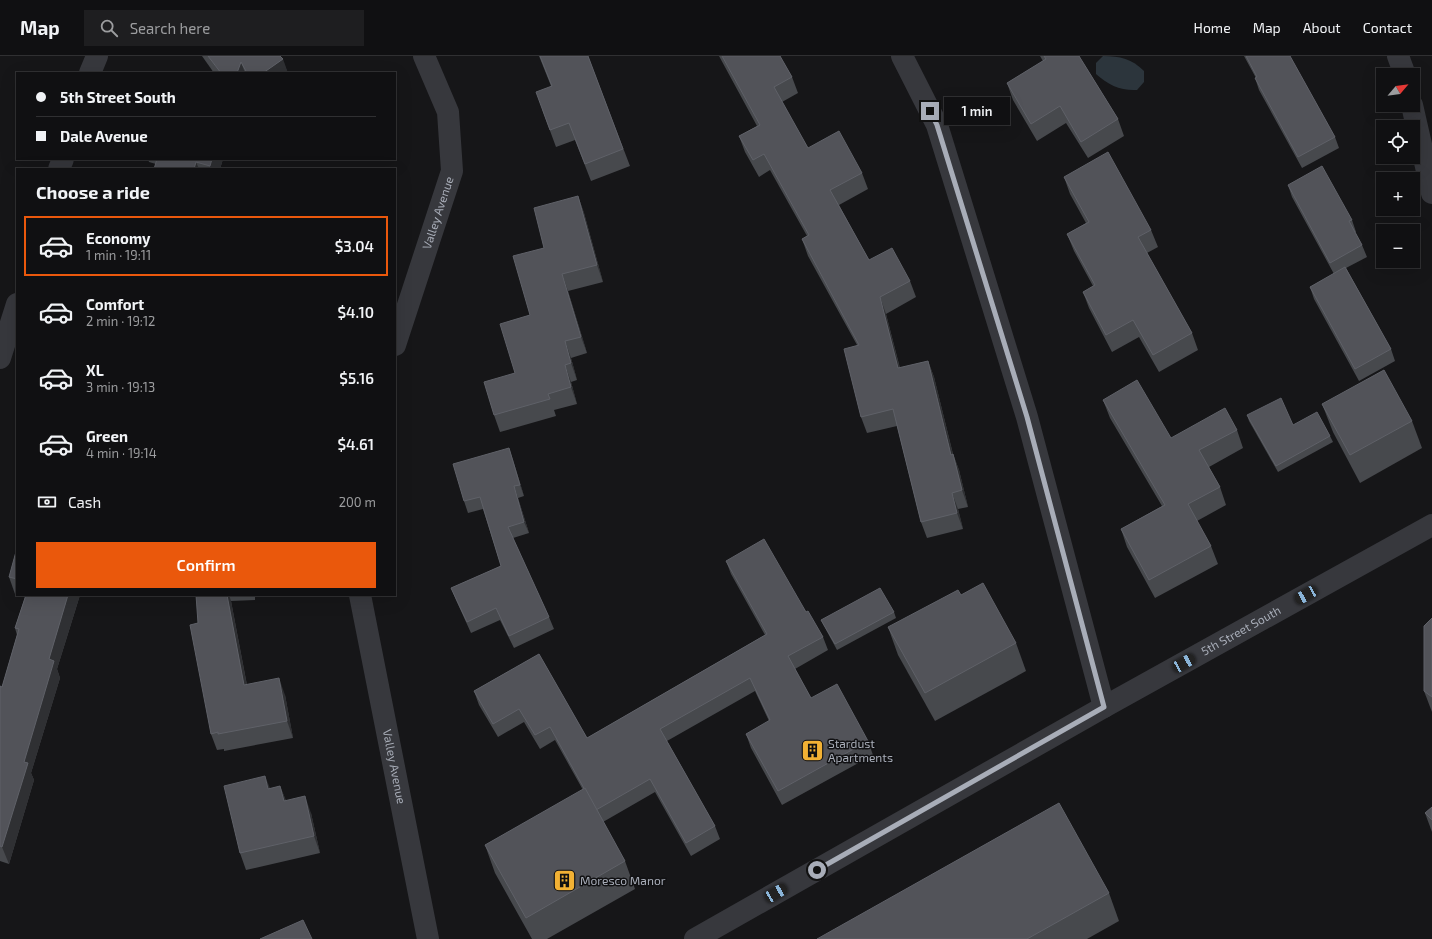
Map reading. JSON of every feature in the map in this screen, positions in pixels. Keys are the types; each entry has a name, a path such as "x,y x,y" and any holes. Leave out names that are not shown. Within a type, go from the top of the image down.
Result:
{"street":[{"path":"90,72 97,56"},
{"name":"Valley Avenue","path":"396,342 452,171 448,112 424,56"},
{"path":"902,56 937,125 1027,417 1104,707"},
{"path":"1398,56 1402,68"},
{"path":"1414,112 1432,193"},
{"path":"0,358 16,307"},
{"name":"5th Street South","path":"695,939 1104,707 1432,525"},
{"name":"Valley Avenue","path":"360,596 428,939"}],"shaded area":[{"path":"1103,56 1125,59 1135,64 1144,71 1144,82 1137,90 1131,90 1120,88 1105,81 1096,74 1096,63"}],"building":[{"path":"208,56 280,56 283,59 264,72 246,72 241,62 237,72 220,72"},
{"path":"540,56 588,56 623,149 585,164 569,123 550,130 536,92 552,86"},
{"path":"722,56 780,56 792,77 774,87 808,148 839,131 862,173 830,190 869,260 892,248 910,281 880,297 898,368 928,361 951,455 953,454 962,490 952,493 957,513 921,522 893,409 861,417 844,349 859,345 802,239 809,235 764,154 753,160 739,136 760,125"},
{"path":"1044,56 1079,56 1118,119 1081,142 1060,106 1031,124 1007,83 1046,59"},
{"path":"1246,56 1290,56 1335,137 1298,157 1255,78 1257,77"},
{"path":"1108,152 1151,230 1138,237 1192,333 1153,355 1133,320 1106,335 1083,292 1095,285 1067,234 1089,222 1064,177"},
{"path":"157,160 212,160 210,166 196,162 194,168 154,168"},
{"path":"1322,166 1352,220 1349,221 1362,245 1330,263 1288,185"},
{"path":"578,196 597,265 562,274 581,337 565,341 571,363 565,365 571,387 548,394 550,399 494,415 484,382 515,373 500,324 530,315 513,256 544,248 534,208"},
{"path":"1345,267 1391,349 1355,369 1310,287"},
{"path":"1384,370 1412,421 1350,455 1322,404"},
{"path":"1137,380 1171,438 1225,408 1237,430 1199,450 1220,487 1188,504 1211,546 1149,580 1121,529 1165,505 1103,400"},
{"path":"1281,398 1293,425 1317,412 1330,436 1276,466 1247,415"},
{"path":"509,448 520,485 514,486 524,522 508,527 549,617 509,636 496,608 467,622 451,588 501,566 480,497 464,501 453,464"},
{"path":"764,539 806,612 808,611 823,637 788,656 811,698 837,684 868,741 778,791 746,734 770,720 750,678 660,729 715,826 686,843 650,779 596,810 550,727 535,735 519,709 493,724 474,691 539,654 587,738 767,634 726,561"},
{"path":"16,552 16,579 9,577"},
{"path":"983,583 1016,643 925,693 888,627 958,590 961,595"},
{"path":"880,588 894,612 835,644 821,620"},
{"path":"26,596 68,596 49,659 54,661 24,762 28,763 2,847 0,846 0,686 2,687 19,629 15,628"},
{"path":"196,596 227,596 244,685 279,678 287,721 211,734 190,625 198,623"},
{"path":"1432,618 1432,697 1424,691 1424,626"},
{"path":"265,776 268,789 280,786 284,801 305,796 314,836 240,853 224,786"},
{"name":"Moresco Manor","path":"585,788 625,861 526,918 485,845"},
{"path":"1059,803 1109,893 1027,939 817,939"},
{"path":"1432,807 1432,820 1425,813"},
{"path":"303,920 312,939 260,939"}],"place":[{"name":"Stardust Apartments","path":"812,751"},
{"name":"Moresco Manor","path":"565,881"}],"route":[{"path":"817,870 1104,707 1027,417 937,125 930,111"}]}
